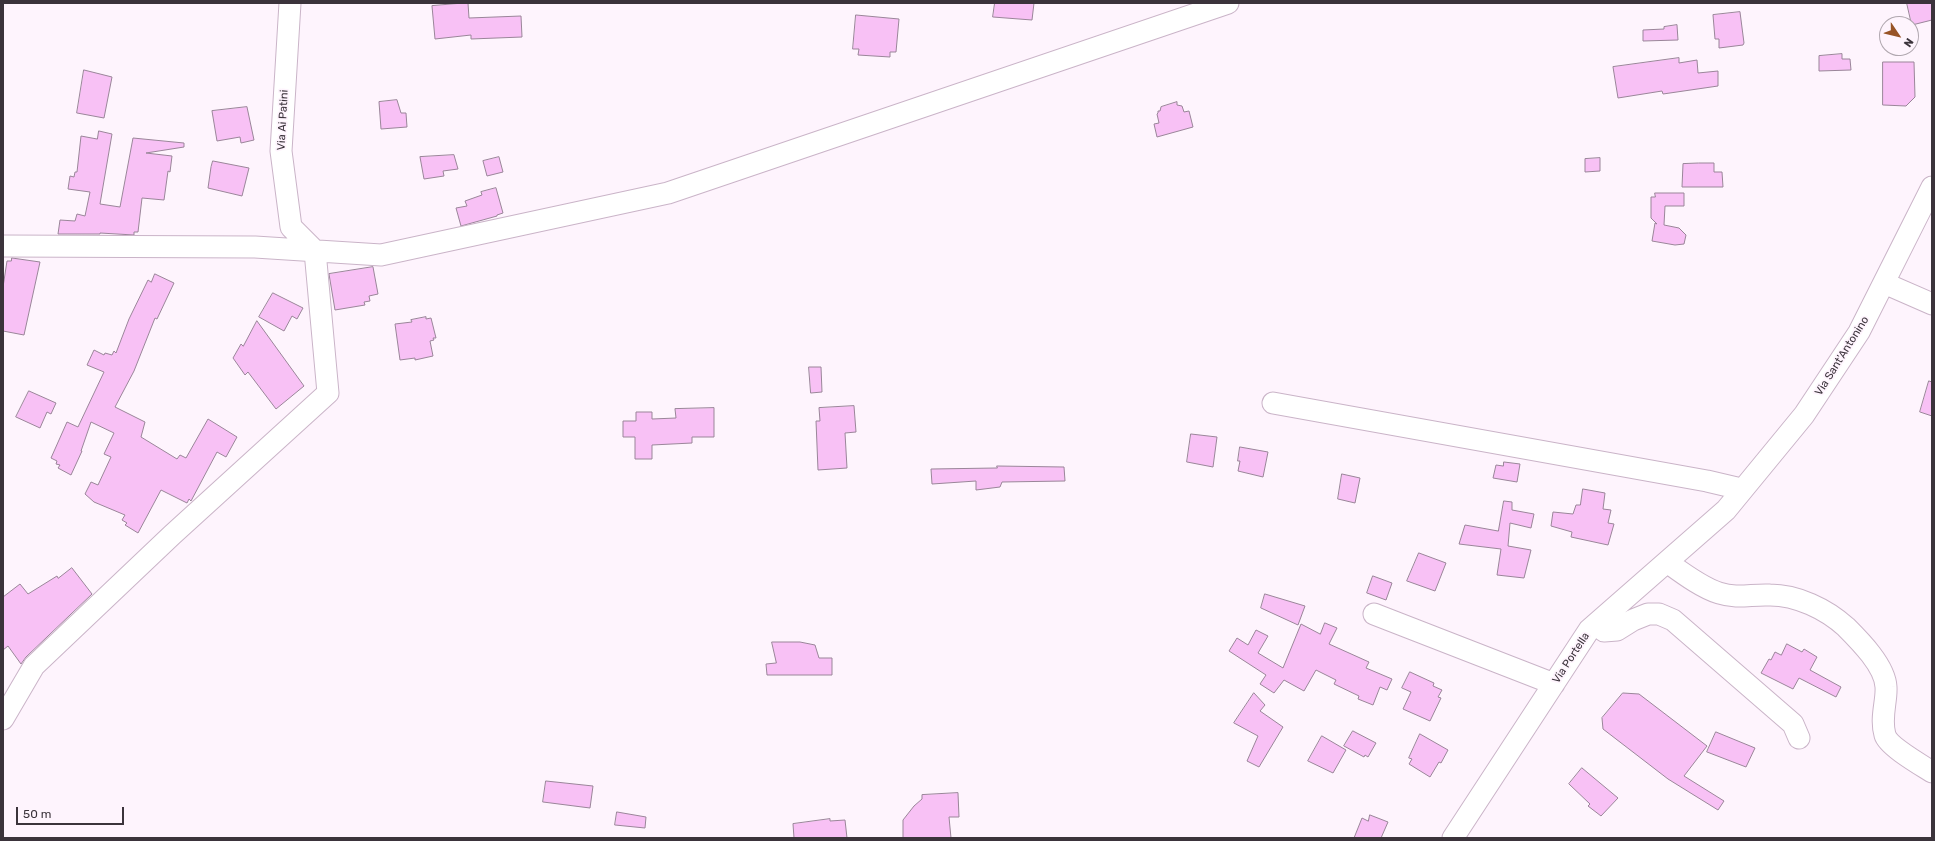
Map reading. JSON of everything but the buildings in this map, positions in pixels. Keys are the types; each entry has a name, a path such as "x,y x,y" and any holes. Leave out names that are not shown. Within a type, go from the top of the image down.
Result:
{"street":[{"name":"Via Ai Patini","path":"290,3 281,151 291,227 315,251"},
{"path":"3,246 255,247 381,255 668,193 1228,3"},
{"name":"Via Sant'Antonino","path":"1726,510 1741,489 1804,415 1859,332 1932,187"},
{"path":"3,719 34,666 172,535 328,393 315,251"},
{"path":"1884,283 1932,304"},
{"path":"1273,403 1707,481 1741,489"},
{"name":"Via Portella","path":"1453,838 1589,630 1726,510"},
{"path":"1667,562 1717,593 1737,597 1770,595 1790,597 1818,608 1845,627 1875,658 1886,686 1883,709 1885,736 1892,744 1932,772"},
{"path":"1374,614 1554,684"},
{"path":"1596,624 1604,631 1617,630 1632,620 1648,614 1659,614 1673,620 1793,724 1798,738"}]}
